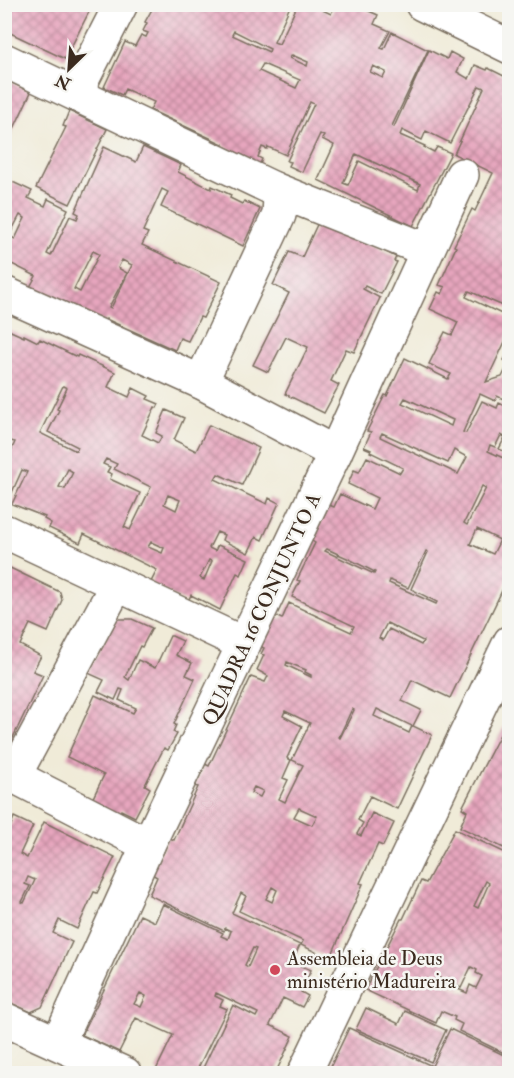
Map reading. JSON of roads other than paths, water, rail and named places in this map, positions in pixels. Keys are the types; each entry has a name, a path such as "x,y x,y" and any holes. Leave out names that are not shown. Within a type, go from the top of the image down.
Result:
{"street":[{"path":"76,92 121,4"},
{"path":"422,4 510,47"},
{"path":"4,60 76,92 187,149 274,189 427,250"},
{"name":"QUADRA 16 CONJUNTO A","path":"58,1042 148,845 335,453 462,175"},
{"path":"201,382 279,215 280,198 274,189"},
{"path":"4,293 201,382 335,453"},
{"path":"4,531 244,644"},
{"path":"117,584 9,774 148,845"},
{"path":"304,1074 510,642"},
{"path":"4,1019 125,1074"}],"place":[{"name":"Assembleia de Deus ministério Madureira","path":"275,970"}]}
